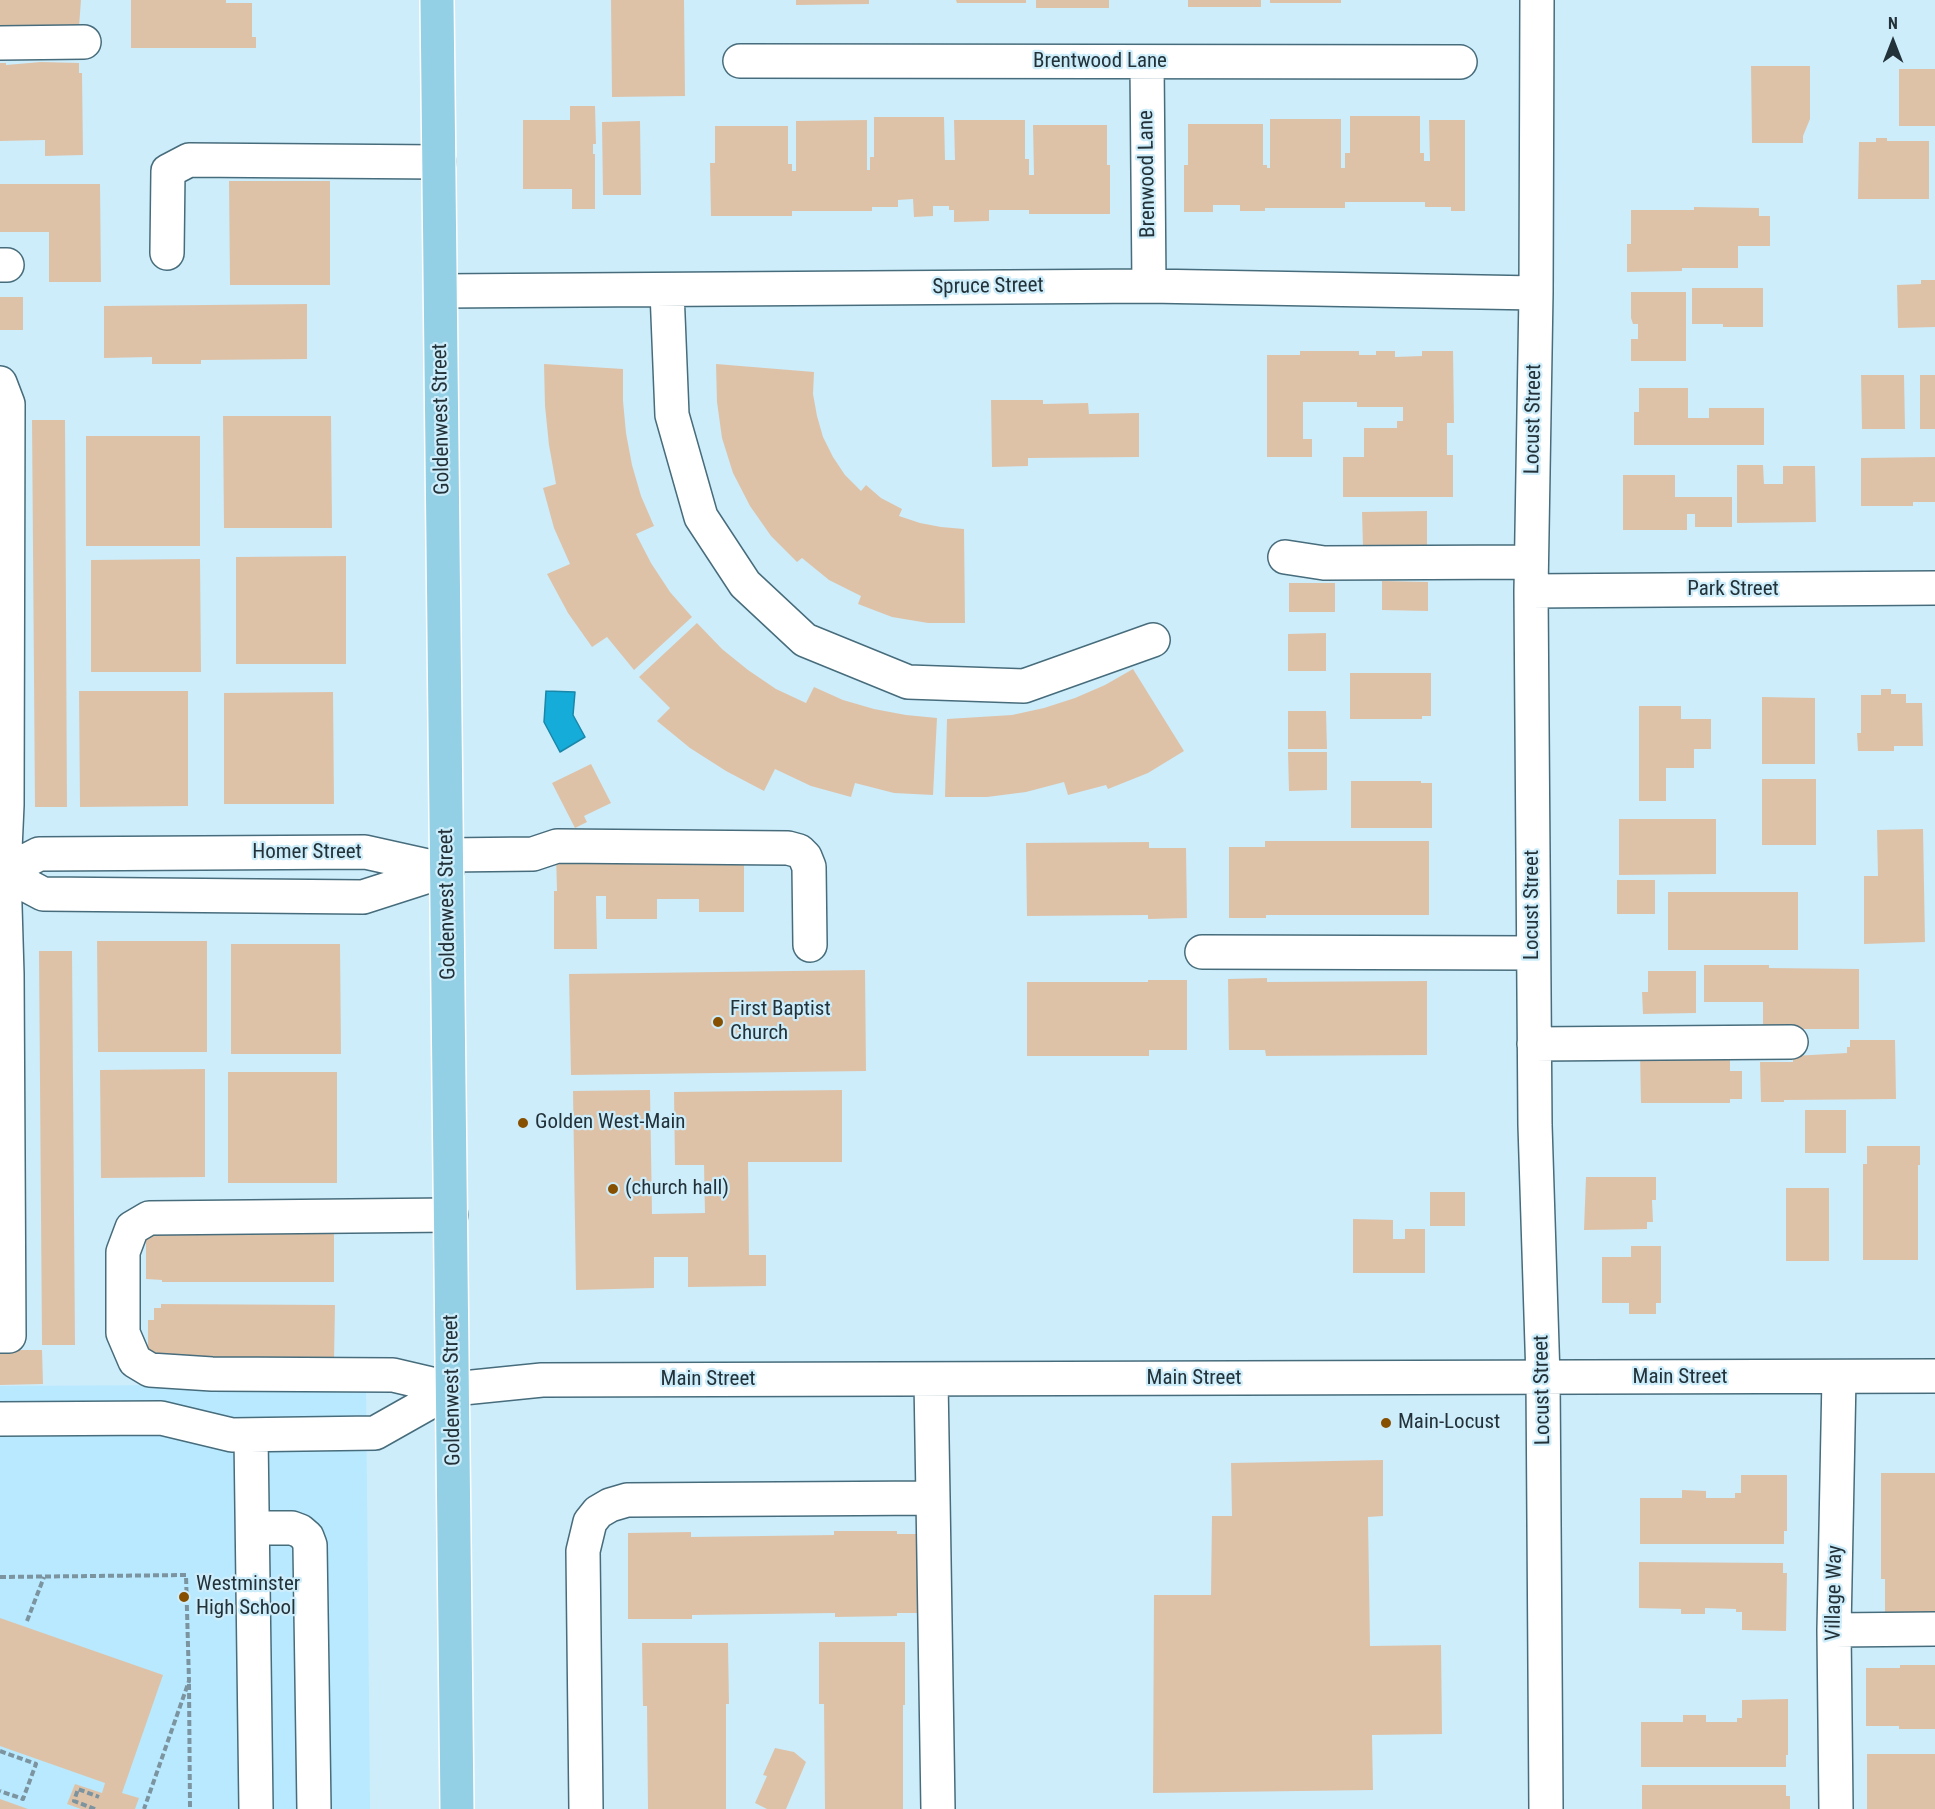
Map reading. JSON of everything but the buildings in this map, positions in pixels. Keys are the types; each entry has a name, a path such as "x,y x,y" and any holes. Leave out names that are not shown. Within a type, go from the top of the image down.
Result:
{"main road":[{"name":"Goldenwest Street","path":"437,0 457,1809"}],"street":[{"name":"Locust Street","path":"1537,0 1536,293 1531,577 1535,1125 1544,1378 1546,1809"},
{"path":"0,43 84,42"},
{"name":"Brentwood Lane","path":"740,61 1460,62"},
{"name":"Brenwood Lane","path":"1147,63 1149,286"},
{"path":"167,253 168,171 189,160 439,162"},
{"name":"Spruce Street","path":"441,291 1149,286 1536,293"},
{"path":"667,291 672,415 701,517 745,584 805,640 908,682 1024,686 1153,640"},
{"path":"0,383 8,404 7,805 2,871 7,974 9,1336 0,1336"},
{"name":"Park Street","path":"1285,557 1324,563 1531,577 1935,588"},
{"path":"447,863 533,854 557,846 788,848 799,851 805,857 809,867 810,945"},
{"name":"Homer Street","path":"2,871 39,854 365,852 447,863"},
{"name":"Homer Street","path":"2,871 44,894 363,897 447,863"},
{"path":"1202,952 1533,953"},
{"path":"1534,1044 1791,1042"},
{"path":"451,1215 149,1218 132,1228 123,1252 123,1333 135,1361 150,1370 212,1374 393,1375 453,1389"},
{"name":"Main Street","path":"453,1389 542,1380 1935,1376"},
{"name":"Village Way","path":"1836,1809 1834,1630 1839,1377"},
{"path":"931,1380 938,1809"},
{"path":"0,1419 161,1418 232,1435 375,1433 453,1389"},
{"path":"251,1435 256,1809"},
{"path":"586,1809 583,1551 590,1522 598,1512 610,1505 627,1500 933,1498"},
{"path":"253,1528 292,1528 307,1537 310,1545 314,1809"},
{"path":"1834,1630 1935,1629"}],"path":[{"path":"0,1577 186,1575 190,1809"},
{"path":"27,1621 44,1577"},
{"path":"144,1809 189,1681"},
{"path":"0,1751 36,1764 23,1799 0,1791"},
{"path":"95,1809 74,1801 78,1789 99,1797"}],"shaded area":[{"name":"Westminster High School","path":"366,1384 370,1809 0,1809 0,1386"}],"water":[{"path":"546,691 575,692 573,715 585,737 560,752 544,722"}],"place":[{"name":"First Baptist Church","path":"718,1022"},
{"name":"Golden West-Main","path":"523,1123"},
{"name":"(church hall)","path":"613,1189"},
{"name":"Main-Locust","path":"1386,1423"},
{"name":"Westminster High School","path":"184,1597"}]}
